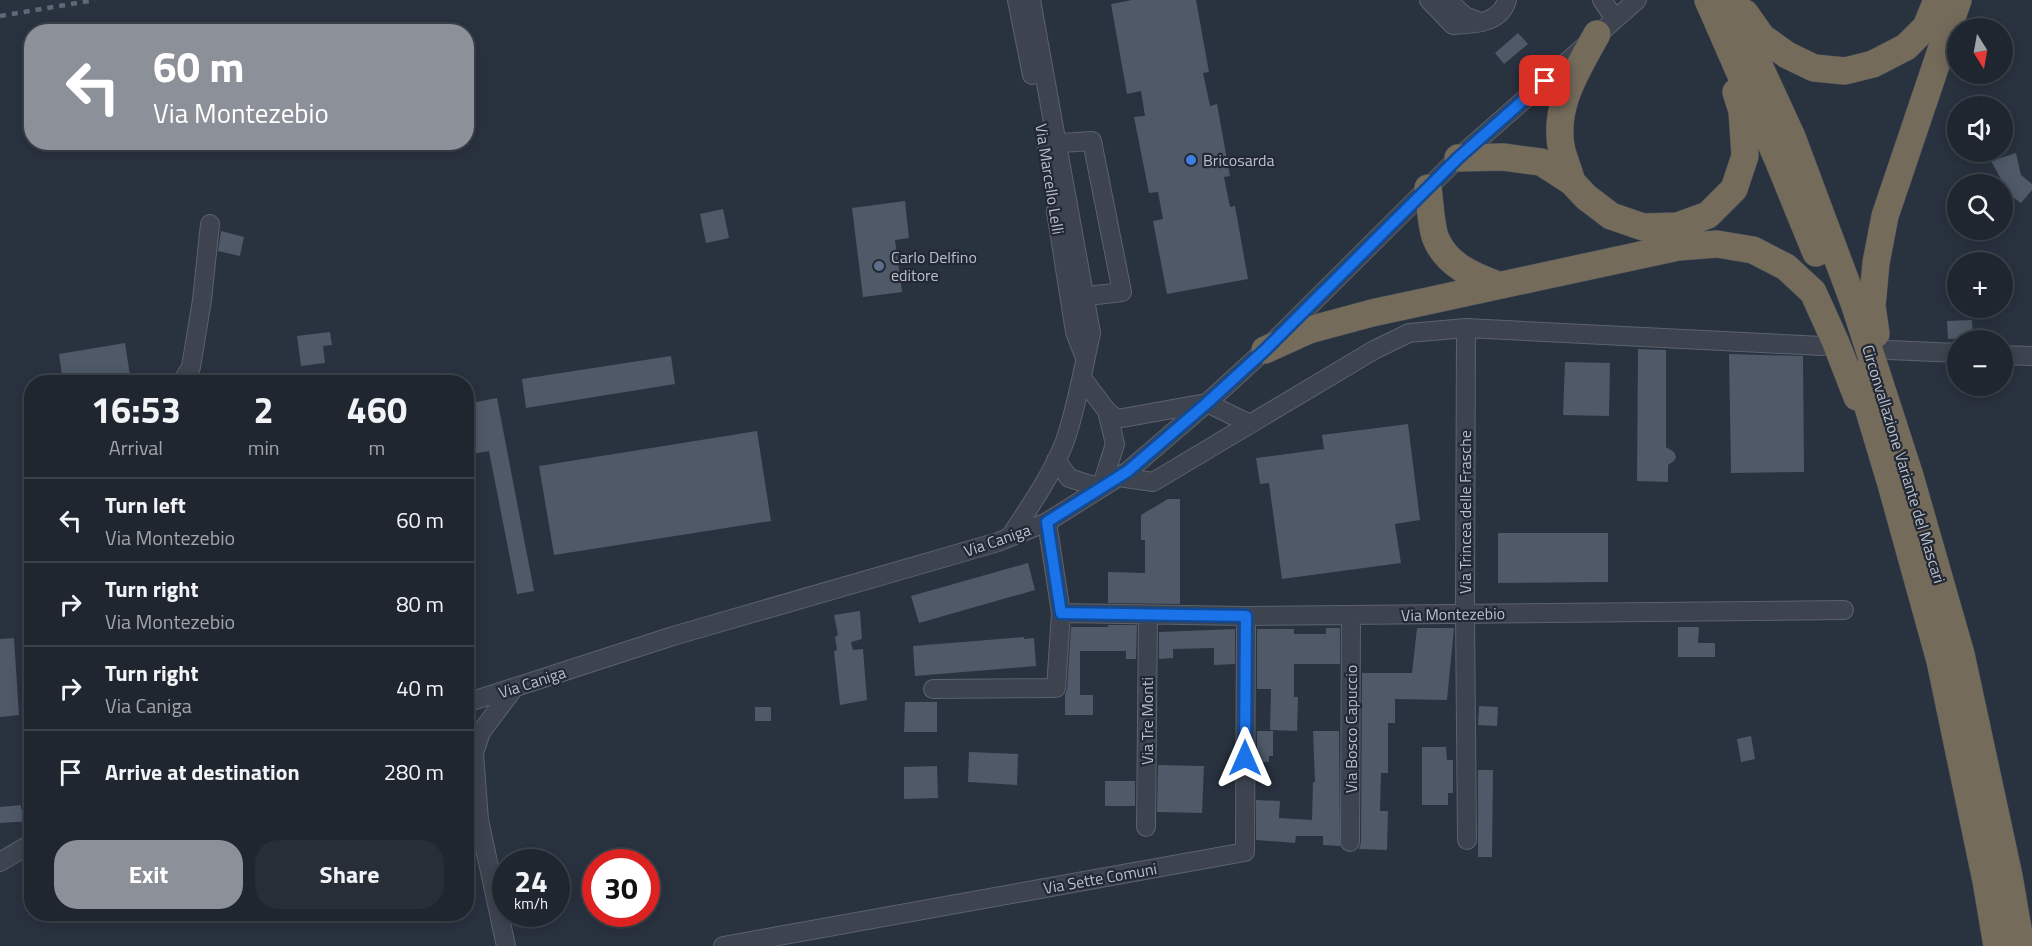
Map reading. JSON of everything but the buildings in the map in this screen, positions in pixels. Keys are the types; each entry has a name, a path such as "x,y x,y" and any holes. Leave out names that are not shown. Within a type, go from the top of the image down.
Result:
{"highway":[{"path":"1458,158 1503,157 1541,162 1572,182 1586,197 1611,216 1643,227 1678,226 1708,215 1734,189 1745,156 1742,111 1708,0"},
{"name":"Circonvallazione Variante del Mascari","path":"1708,0 1778,160 1836,303 1901,480 1961,654 2009,876 2021,946"},
{"name":"Circonvallazione Variante del Mascari","path":"1728,0 1792,137 1854,303 1901,480 1986,881 1997,946"},
{"path":"1735,0 1762,37 1787,55 1814,68 1845,71 1873,64 1906,47 1926,27 1937,0"},
{"path":"1901,480 1872,306 1876,263 1885,216 1958,0"},
{"path":"1572,182 1562,149 1560,118 1569,84 1606,27"},
{"path":"1428,188 1435,238 1452,263 1476,277 1498,285"},
{"path":"1265,350 1309,330 1372,313 1678,247 1718,244 1753,250 1786,267 1813,292 1901,480"}],"street":[{"name":"Via Marcello Lelli","path":"1017,0 1051,143"},
{"name":"Via Marcello Lelli","path":"1010,537 1047,480 1065,441 1085,358 1075,332 1076,298 1031,0"},
{"path":"1429,0 1453,25 1483,22 1495,18 1505,9 1507,0"},
{"path":"1447,0 1465,16 1477,22 1483,22"},
{"path":"1602,0 1606,27"},
{"name":"Via Caniga","path":"474,700 673,636 1010,537 1047,522 1128,471 1207,403 1265,350 1458,158 1634,1"},
{"path":"1051,143 1092,141 1122,292 1076,298"},
{"path":"186,375 191,367 202,300 210,225"},
{"path":"1119,477 1153,482 1374,350 1409,333 1466,328 1822,346"},
{"name":"Via Trincea delle Frasche","path":"1466,328 1467,840"},
{"path":"1889,350 1947,352"},
{"path":"2013,355 2032,356"},
{"path":"1082,378 1107,411 1117,419 1207,403 1250,424"},
{"path":"1056,460 1069,478 1101,488 1115,444 1107,411"},
{"path":"933,689 1056,688 1061,613 1047,522"},
{"name":"Via Montezebio","path":"1061,613 1246,616 1844,610"},
{"name":"Via Tre Monti","path":"1146,827 1148,615"},
{"name":"Via Bosco Capuccio","path":"1350,842 1351,615"},
{"name":"Via Sette Comuni","path":"723,946 1245,852 1246,616"},
{"path":"474,734 482,732 514,688"},
{"path":"474,753 479,820 506,946"},
{"path":"474,810 479,820"},
{"path":"0,862 24,848"}],"railway":[{"path":"0,16 95,0"}],"place":[{"name":"Bricosarda","path":"1191,160"},
{"name":"Carlo Delfino editore","path":"879,266"}],"route":[{"path":"1245,758 1246,616 1061,613 1047,522 1128,471 1207,403 1265,350 1458,158 1545,81"}]}
